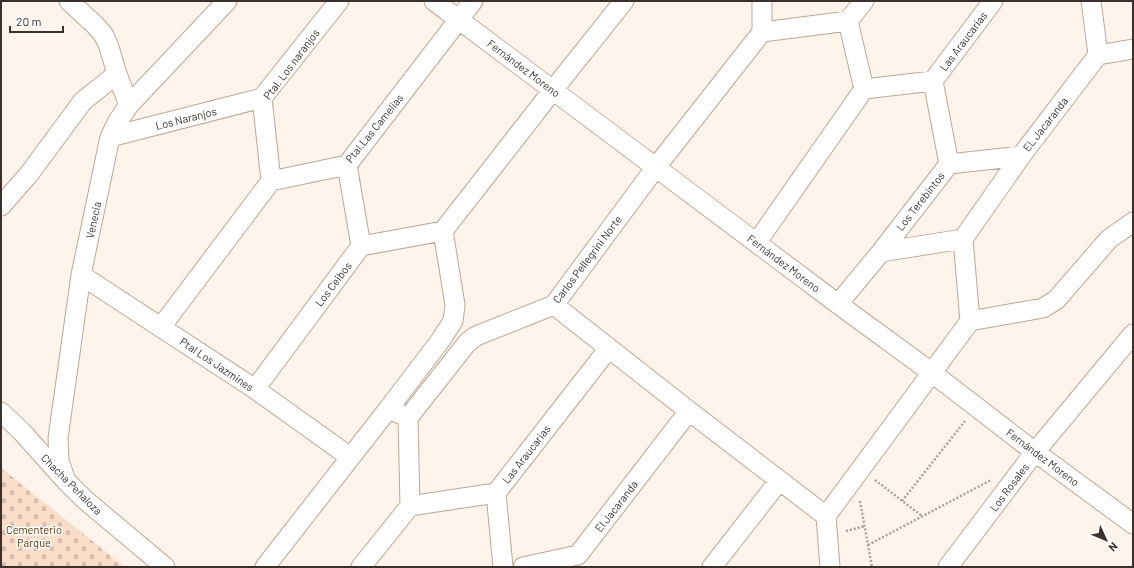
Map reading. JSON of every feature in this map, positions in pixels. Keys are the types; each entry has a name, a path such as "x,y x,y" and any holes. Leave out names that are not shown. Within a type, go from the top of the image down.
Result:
{"street":[{"path":"69,1 103,34 130,105"},
{"name":"Venecia","path":"66,481 59,461 58,438 81,275 110,137 118,121 130,105 227,1"},
{"name":"Ptal. Los naranjos","path":"271,181 262,98 340,1"},
{"name":"Fernández Moreno","path":"434,1 1133,524"},
{"name":"Ptal.Las Camelias","path":"271,181 347,164 473,1"},
{"path":"347,164 361,246 443,231 624,1"},
{"path":"762,1 762,32 848,21 864,1"},
{"name":"Las Araucarias","path":"934,81 993,1"},
{"path":"1091,1 1098,55 1133,49"},
{"path":"757,242 864,89 848,21"},
{"name":"Carlos Pellegrini Norte","path":"408,418 467,343 476,336 554,305 656,167 762,32"},
{"name":"EL Jacaranda","path":"963,239 1020,156 1098,55"},
{"path":"1,206 30,174 83,101 117,74"},
{"path":"864,89 934,81"},
{"name":"Los Terebintos","path":"838,304 881,252 949,164 934,81"},
{"name":"Los Naranjos","path":"110,137 262,98"},
{"path":"949,164 1020,156"},
{"path":"161,327 271,181"},
{"path":"970,321 1042,308 1056,300 1109,239 1133,222"},
{"path":"265,567 389,408 440,341 453,321 455,305 443,231"},
{"path":"830,567 826,516 970,321 963,239 881,252"},
{"name":"Los Ceibos","path":"255,389 361,246"},
{"name":"Ptal Los Jazmines","path":"81,275 255,389 350,457"},
{"path":"554,305 826,516"},
{"path":"453,321 476,336"},
{"name":"Los Rosales","path":"948,567 1035,452 1133,334"},
{"name":"Las Araucarias","path":"410,506 496,493 609,348"},
{"path":"361,567 410,506 408,418 389,408"},
{"name":"El Jacaranda","path":"523,567 579,561 689,411"},
{"name":"Chacha Peñaloza","path":"1,412 22,432 84,499 165,567"},
{"path":"712,567 779,481"},
{"path":"496,493 503,567"}],"path":[{"path":"902,501 966,420"},
{"path":"868,544 996,477"},
{"path":"872,478 922,516"},
{"path":"859,495 872,567"},
{"path":"841,532 864,526"}],"green space":[{"name":"Cementerio Parque","path":"1,468 125,567 1,567"}]}
